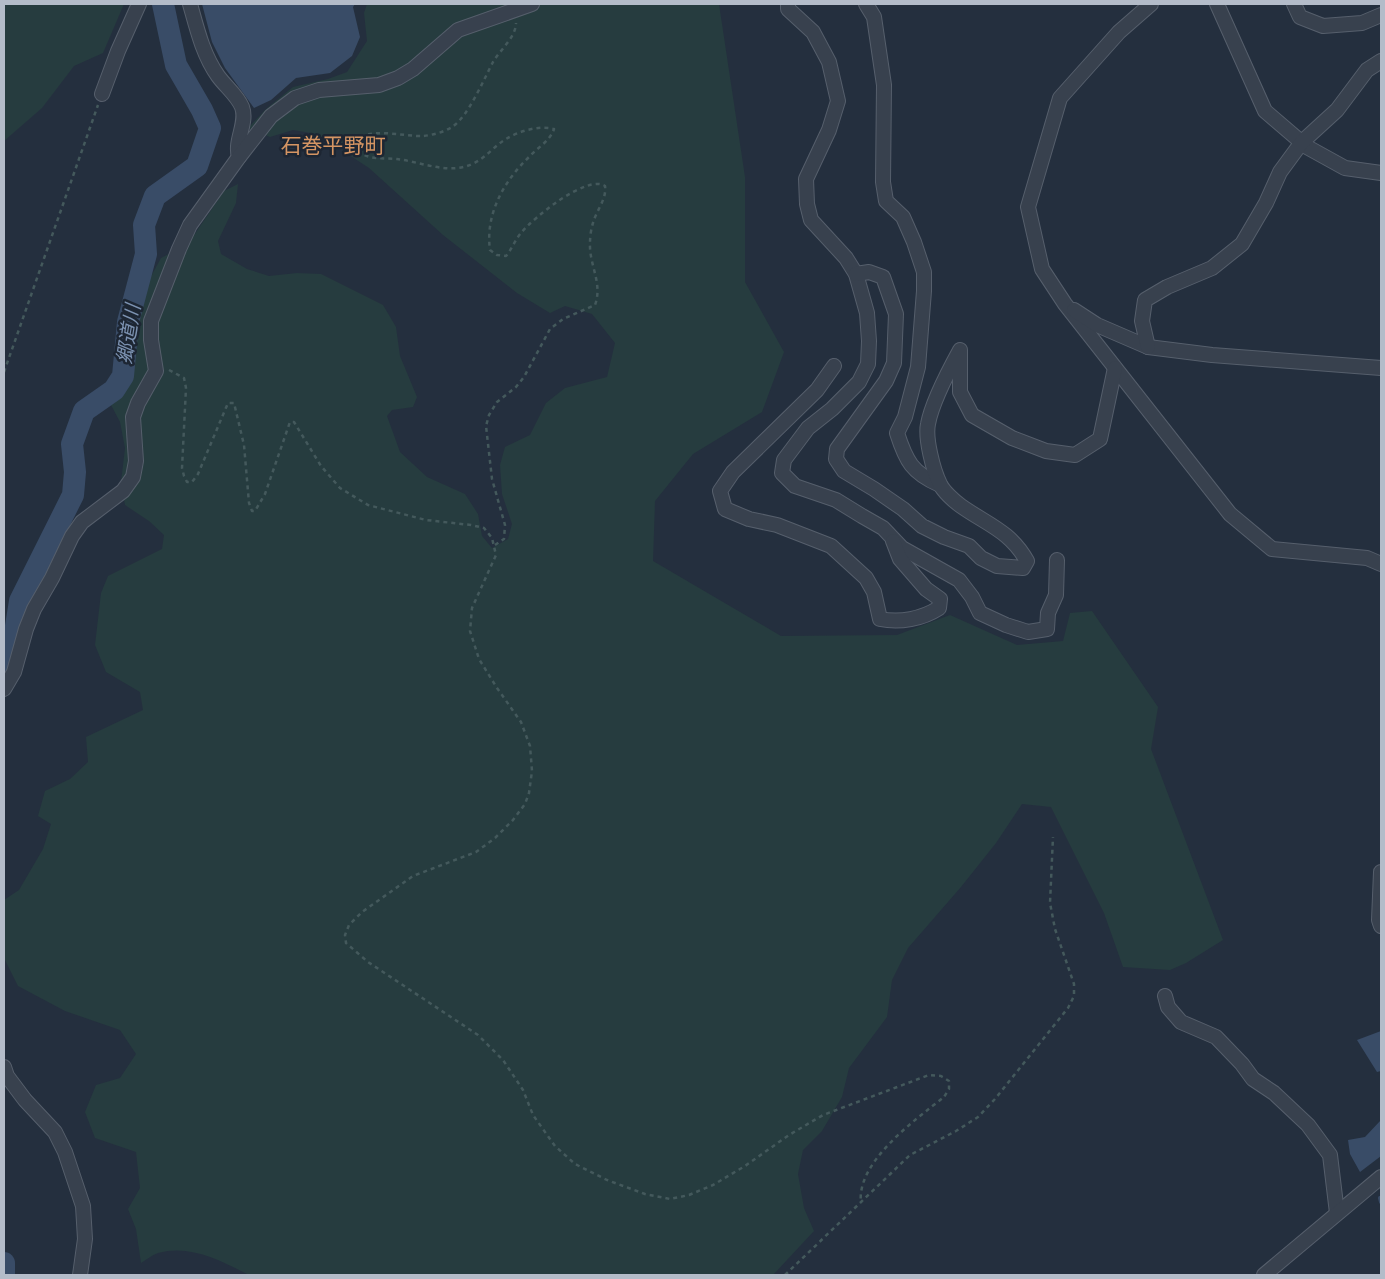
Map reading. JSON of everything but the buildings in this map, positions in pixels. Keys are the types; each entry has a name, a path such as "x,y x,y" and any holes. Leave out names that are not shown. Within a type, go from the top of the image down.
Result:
{"street":[{"path":"102,94 118,51 139,4"},
{"path":"190,4 198,35 207,57 218,76 239,100 243,110 237,151 240,157"},
{"path":"4,689 14,672 26,629 34,609 52,578 72,536 82,522 123,491 133,477 136,461 133,417 138,403 156,371 151,340 151,321 190,225 271,116 294,98 319,90 379,84 398,78 413,69 458,30 532,4"},
{"path":"788,4 788,9 813,32 829,62 838,101 829,130 806,179 807,204 811,220 846,258 856,274 867,313 868,364 858,382 832,409 808,428 784,460 782,473 795,486 836,500 883,528 902,548 959,580 972,597 980,613 1006,625 1028,632 1047,629 1048,613 1056,595 1057,560"},
{"path":"856,274 869,272 883,277 896,314 894,364 886,381 837,449 836,459 844,472 874,488 922,526 944,537 969,546 982,558 997,566 1023,568 1027,561 1020,548 1000,530 959,505 940,485 922,477 905,456 897,433 905,417 918,367 924,272 914,242 903,218 886,201 883,182 884,85 874,18 866,4"},
{"path":"1151,4 1119,32 1060,98 1028,207 1042,269 1065,304 1230,514 1272,548 1367,558 1381,564"},
{"path":"1217,4 1265,111 1307,147 1345,168 1381,173"},
{"path":"1294,4 1300,16 1323,26 1362,23 1381,15"},
{"path":"1148,347 1142,321 1145,300 1167,287 1212,268 1242,244 1266,203 1280,172 1302,142 1337,110 1367,70 1381,61"},
{"path":"1065,304 1097,325 1148,347 1212,355 1381,368"},
{"path":"940,485 930,452 928,425 938,394 960,350 960,392 972,416 1012,438 1046,451 1075,455 1100,439 1115,368"},
{"path":"834,366 817,390 733,472 720,491 725,509 749,519 777,525 831,546 866,578 874,592 880,619 894,622 930,614 939,608 940,599 926,589 900,560 892,538"},
{"path":"1381,872 1381,926"},
{"path":"1165,996 1168,1007 1181,1022 1216,1037 1253,1078 1274,1093 1308,1125 1330,1155 1337,1213"},
{"path":"4,1068 7,1076 25,1100 55,1132 65,1152 83,1206 85,1239 80,1275"},
{"path":"1264,1275 1381,1176"}],"path":[{"path":"495,545 504,539 505,524 492,479 486,426 489,415 497,402 524,377 550,329 563,319 595,305 598,297 598,283 591,258 590,243 593,223 606,193 606,186 601,183 589,184 541,212 520,234 506,256 497,255 490,250 489,241 490,223 500,194 517,169 552,136 554,129 537,127 506,139 487,156 461,168 444,168 416,162 370,157 358,151 352,144 355,140 369,134 387,133 421,136 438,133 452,127 462,118 497,56 515,30 516,24 513,12"},
{"path":"4,372 102,94"},
{"path":"156,371 167,368 184,378 186,388 182,468 187,482 192,482 198,474 228,403 234,403 244,445 249,503 252,511 255,511 265,494 290,422 294,422 321,466 340,488 368,505 403,515 484,528 495,545 496,555 472,608 470,631 479,659 521,722 530,746 532,771 529,793 525,804 513,820 495,838 476,852 413,876 362,912 350,925 345,935 346,943 368,962 478,1035 503,1060 523,1090 533,1115 555,1146 575,1164 607,1180 645,1194 670,1199 689,1195 712,1185 744,1166 823,1114 929,1075 941,1076 949,1081 949,1089 944,1097 896,1137 874,1163 862,1184 861,1203"},
{"path":"785,1275 910,1155 978,1117 995,1099 1068,1008 1074,996 1074,984 1055,928 1050,903 1053,837"}],"green space":[{"path":"4,4 124,4 103,53 74,66 42,108 4,141"},
{"path":"367,4 719,4 745,177 745,282 784,352 762,412 693,454 655,501 653,561 781,636 897,635 950,615 1017,645 1063,641 1070,613 1092,611 1158,707 1151,749 1223,940 1186,963 1170,970 1123,967 1104,913 1051,807 1022,804 996,843 908,948 892,980 887,1017 849,1068 842,1097 822,1131 803,1150 798,1174 804,1208 814,1231 773,1275 249,1275 205,1255 182,1251 158,1253 141,1263 136,1229 128,1209 140,1188 136,1152 95,1138 85,1112 96,1085 120,1078 136,1054 120,1030 65,1011 18,986 4,958 4,900 19,890 43,849 51,824 38,816 45,791 70,779 88,762 86,737 143,710 140,692 106,672 95,645 101,593 108,576 162,549 164,535 149,521 125,505 121,482 125,448 120,422 111,405 121,388 129,367 134,323 143,291 161,258 188,244 224,191 238,184 236,203 218,241 221,254 247,269 269,276 297,273 321,274 383,305 396,327 400,356 417,397 413,407 392,410 387,416 400,452 427,477 465,494 478,514 482,536 492,548 508,539 512,524 502,494 500,465 505,447 530,435 546,403 565,388 607,377 615,343 592,314 565,306 550,313 517,293 443,235 369,168 317,134 293,130 270,137 248,128 266,109 293,87 328,79 347,72 367,41 364,13"}],"water":[{"path":"202,4 355,4 353,7 360,37 352,56 330,73 296,78 271,100 254,108 225,68 212,42"},
{"path":"1381,1031 1381,1071 1377,1072 1357,1040"},
{"path":"1381,1120 1381,1156 1360,1172 1350,1154 1348,1140 1365,1137"}],"waterway":[{"name":"郷道川","path":"4,665 13,645 20,601 73,495 75,472 72,444 84,411 114,390 123,376 128,322 146,254 144,225 155,196 197,166 210,128 202,110 176,65 163,4"},
{"path":"1380,1198 1381,1202"},
{"name":"郷道川","path":"4,1263 4,1275"}],"district":[{"name":"石巻平野町","path":"333,146"}]}
